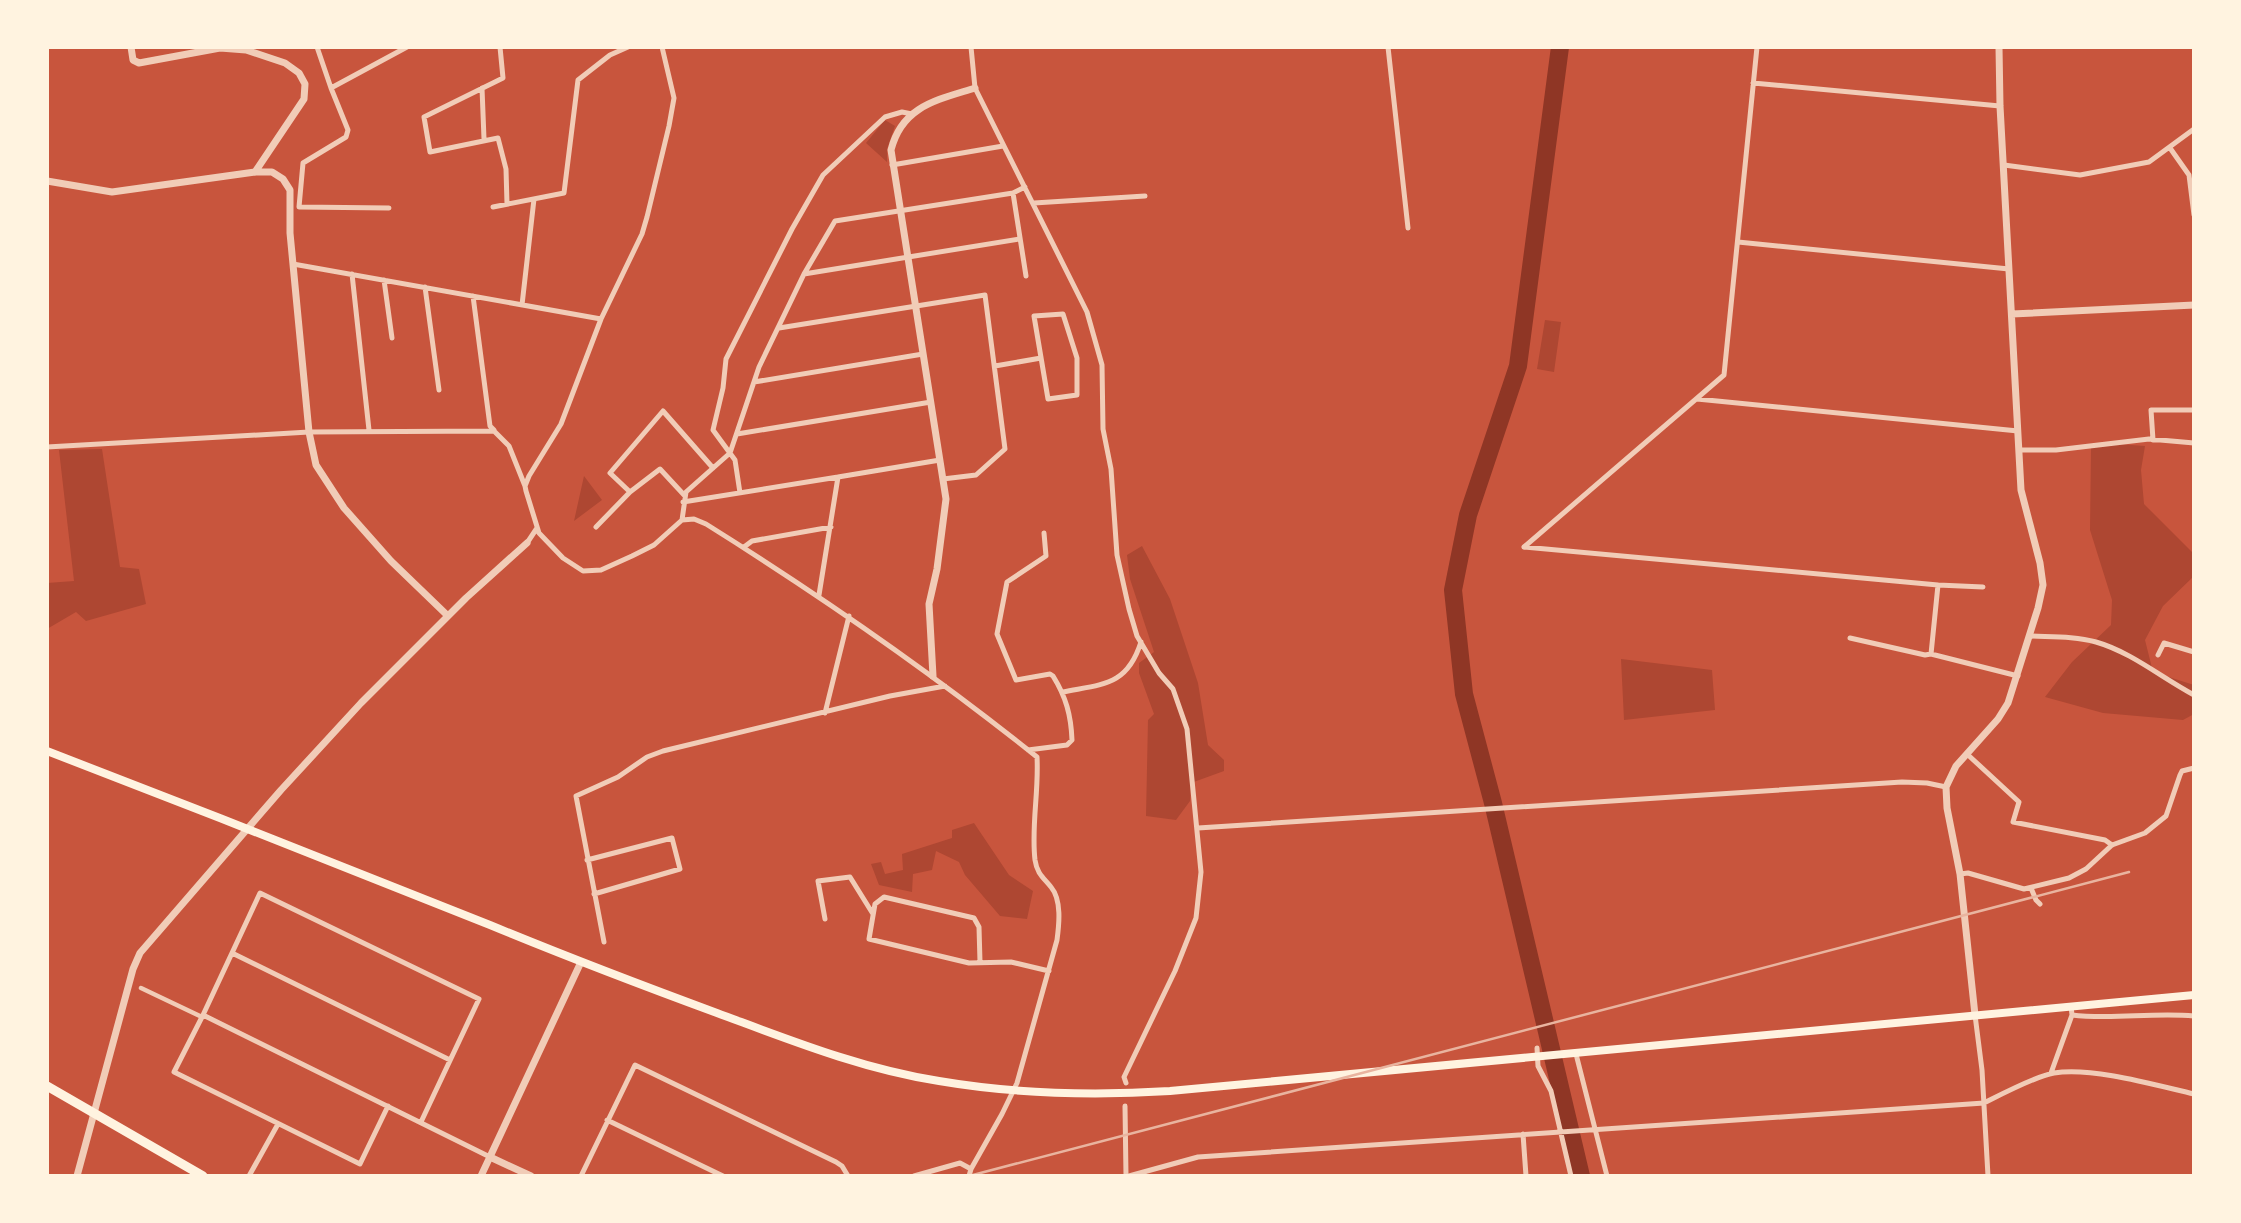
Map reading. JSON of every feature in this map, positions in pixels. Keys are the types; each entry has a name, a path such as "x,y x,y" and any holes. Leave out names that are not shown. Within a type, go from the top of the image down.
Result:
{"highway":[{"path":"47,1086 203,1176"}],"main road":[{"path":"47,751 248,828 581,962 780,1037 857,1063 937,1081 1013,1091 1088,1095 1143,1093 1537,1052 1576,1054 1975,1014 2072,1011 2194,995"}],"street":[{"path":"131,47 133,60 139,63 220,48 246,50 285,63 299,73 305,84 304,99 255,172"},
{"path":"317,47 348,130 346,137 303,163 290,233 309,432 316,465 333,494 391,561 448,616"},
{"path":"331,88 407,47"},
{"path":"500,47 503,78 424,117 430,152 498,138 506,169 507,204"},
{"path":"493,207 564,193 578,80 610,55 628,47"},
{"path":"525,485 561,424 601,319 642,234 674,98 662,47"},
{"path":"971,47 975,88 1087,312 1102,365 1103,429 1111,469 1117,555 1129,609 1141,642 1173,689 1186,729 1201,872 1196,918 1175,971 1124,1077 1126,1083"},
{"path":"1388,47 1408,228"},
{"path":"1757,47 1724,375 1524,547 1983,587"},
{"path":"1989,1176 1960,874 1947,808 1946,787 1956,766 1998,719 2008,703 2043,585 2021,490 2000,106 2000,47"},
{"path":"1753,83 2000,106"},
{"path":"482,88 484,139"},
{"path":"933,676 929,604 946,506 891,150 898,129 912,114 930,102 975,88"},
{"path":"740,493 735,460 713,430 723,388 726,359 792,229 823,175 885,117 902,112 912,114"},
{"path":"2004,164 2075,176 2149,162 2194,128"},
{"path":"892,165 1003,146"},
{"path":"2170,148 2192,181 2194,215"},
{"path":"47,181 112,192 255,172 272,172 284,179 295,207"},
{"path":"682,520 686,492 730,453 754,382 804,274 835,221 1013,193 1025,187"},
{"path":"1013,193 1026,276"},
{"path":"1034,202 1145,196"},
{"path":"522,305 534,199"},
{"path":"295,207 388,208"},
{"path":"804,274 1020,239"},
{"path":"1738,242 2009,268"},
{"path":"293,264 601,319"},
{"path":"352,274 369,430"},
{"path":"384,280 392,338"},
{"path":"425,287 439,390"},
{"path":"779,328 985,295 1005,449 976,475 943,479"},
{"path":"473,296 490,426 509,446 525,485 537,528 544,539 572,565 583,571 601,570 654,545 682,520 694,519 819,595 933,676 1037,757 1033,837 1035,864 1041,878 1054,892 1058,914 1057,940 1049,971 1013,1091 970,1172 960,1163 914,1176"},
{"path":"2012,314 2194,305"},
{"path":"1063,314 1077,358 1077,395 1048,399 1041,358 1034,317 1063,314"},
{"path":"754,382 923,354"},
{"path":"995,366 1041,358"},
{"path":"1698,399 2018,430"},
{"path":"737,434 931,402"},
{"path":"2153,440 2151,410 2194,410"},
{"path":"630,492 610,473 663,411 713,468"},
{"path":"47,447 309,432 494,431"},
{"path":"2019,450 2056,450 2153,440 2194,443"},
{"path":"684,499 740,493 940,460"},
{"path":"596,527 630,492 660,468 684,499"},
{"path":"819,595 838,477"},
{"path":"744,547 752,541 831,527"},
{"path":"77,1176 133,969 140,953 361,703 448,616 527,543 537,528"},
{"path":"1028,750 1067,745 1072,740 1071,717 1063,692 1050,674 1016,680 997,634 1007,582 1046,556 1044,533"},
{"path":"1931,654 1938,585"},
{"path":"825,713 849,617"},
{"path":"2030,635 2085,639 2099,643 2115,649 2194,695"},
{"path":"1850,638 1925,655 1931,654 2018,676"},
{"path":"1063,692 1112,682 1120,677 1135,660 1141,642"},
{"path":"2158,655 2164,643 2194,652"},
{"path":"604,942 576,796 618,777 655,754 890,696 945,686"},
{"path":"1967,754 2019,802 2013,822 2105,840 2112,845"},
{"path":"1960,874 1968,873 2024,890 2077,873 2094,863 2112,845 2145,833 2166,816 2182,771 2194,768"},
{"path":"1198,828 1902,782 1946,787"},
{"path":"587,860 671,838 680,869 594,894"},
{"path":"825,919 818,881 850,877 873,914"},
{"path":"2032,888 2040,904"},
{"path":"388,1106 360,1164 174,1072 260,892 480,999 421,1122"},
{"path":"980,962 979,928 974,918 884,897 875,904 869,939 969,963 1012,962 1049,971"},
{"path":"232,953 450,1060"},
{"path":"481,1176 581,962"},
{"path":"141,988 531,1176"},
{"path":"2051,1073 2069,1029 2072,1011 2087,1017 2174,1014 2194,1017"},
{"path":"1537,1052 1540,1070 1551,1091 1571,1176"},
{"path":"1576,1054 1607,1176"},
{"path":"582,1176 635,1065 836,1162 848,1176"},
{"path":"1125,1106 1127,1176 1198,1157 1984,1103 2051,1073 2072,1071 2102,1074 2194,1094"},
{"path":"607,1121 723,1176"},
{"path":"249,1176 278,1124"},
{"path":"1523,1134 1526,1176"}],"shaded area":[{"path":"885,120 895,126 887,149 887,162 866,143"},
{"path":"1545,320 1561,322 1554,372 1537,369"},
{"path":"2103,443 2145,446 2141,470 2144,504 2194,554 2193,577 2163,606 2145,640 2153,672 2194,685 2194,714 2183,720 2103,713 2045,697 2072,662 2111,625 2112,600 2090,530 2091,448"},
{"path":"102,449 120,567 139,569 146,604 86,621 76,612 47,629 47,583 74,581 59,450"},
{"path":"584,476 602,500 574,521"},
{"path":"1142,546 1170,599 1198,683 1208,745 1224,760 1224,771 1191,783 1190,801 1176,820 1146,816 1148,720 1154,714 1139,673 1139,663 1154,652 1130,579 1127,555"},
{"path":"1621,659 1712,670 1715,710 1624,720"},
{"path":"974,823 1009,875 1033,891 1027,919 1000,916 965,875 959,862 936,851 932,870 913,874 912,892 879,885 871,864 881,862 885,874 903,870 902,854 952,838 952,830"}],"waterway":[{"path":"1560,47 1518,366 1468,515 1453,590 1464,694 1493,803 1581,1176"}],"railway":[{"path":"969,1176 2129,872"}]}
